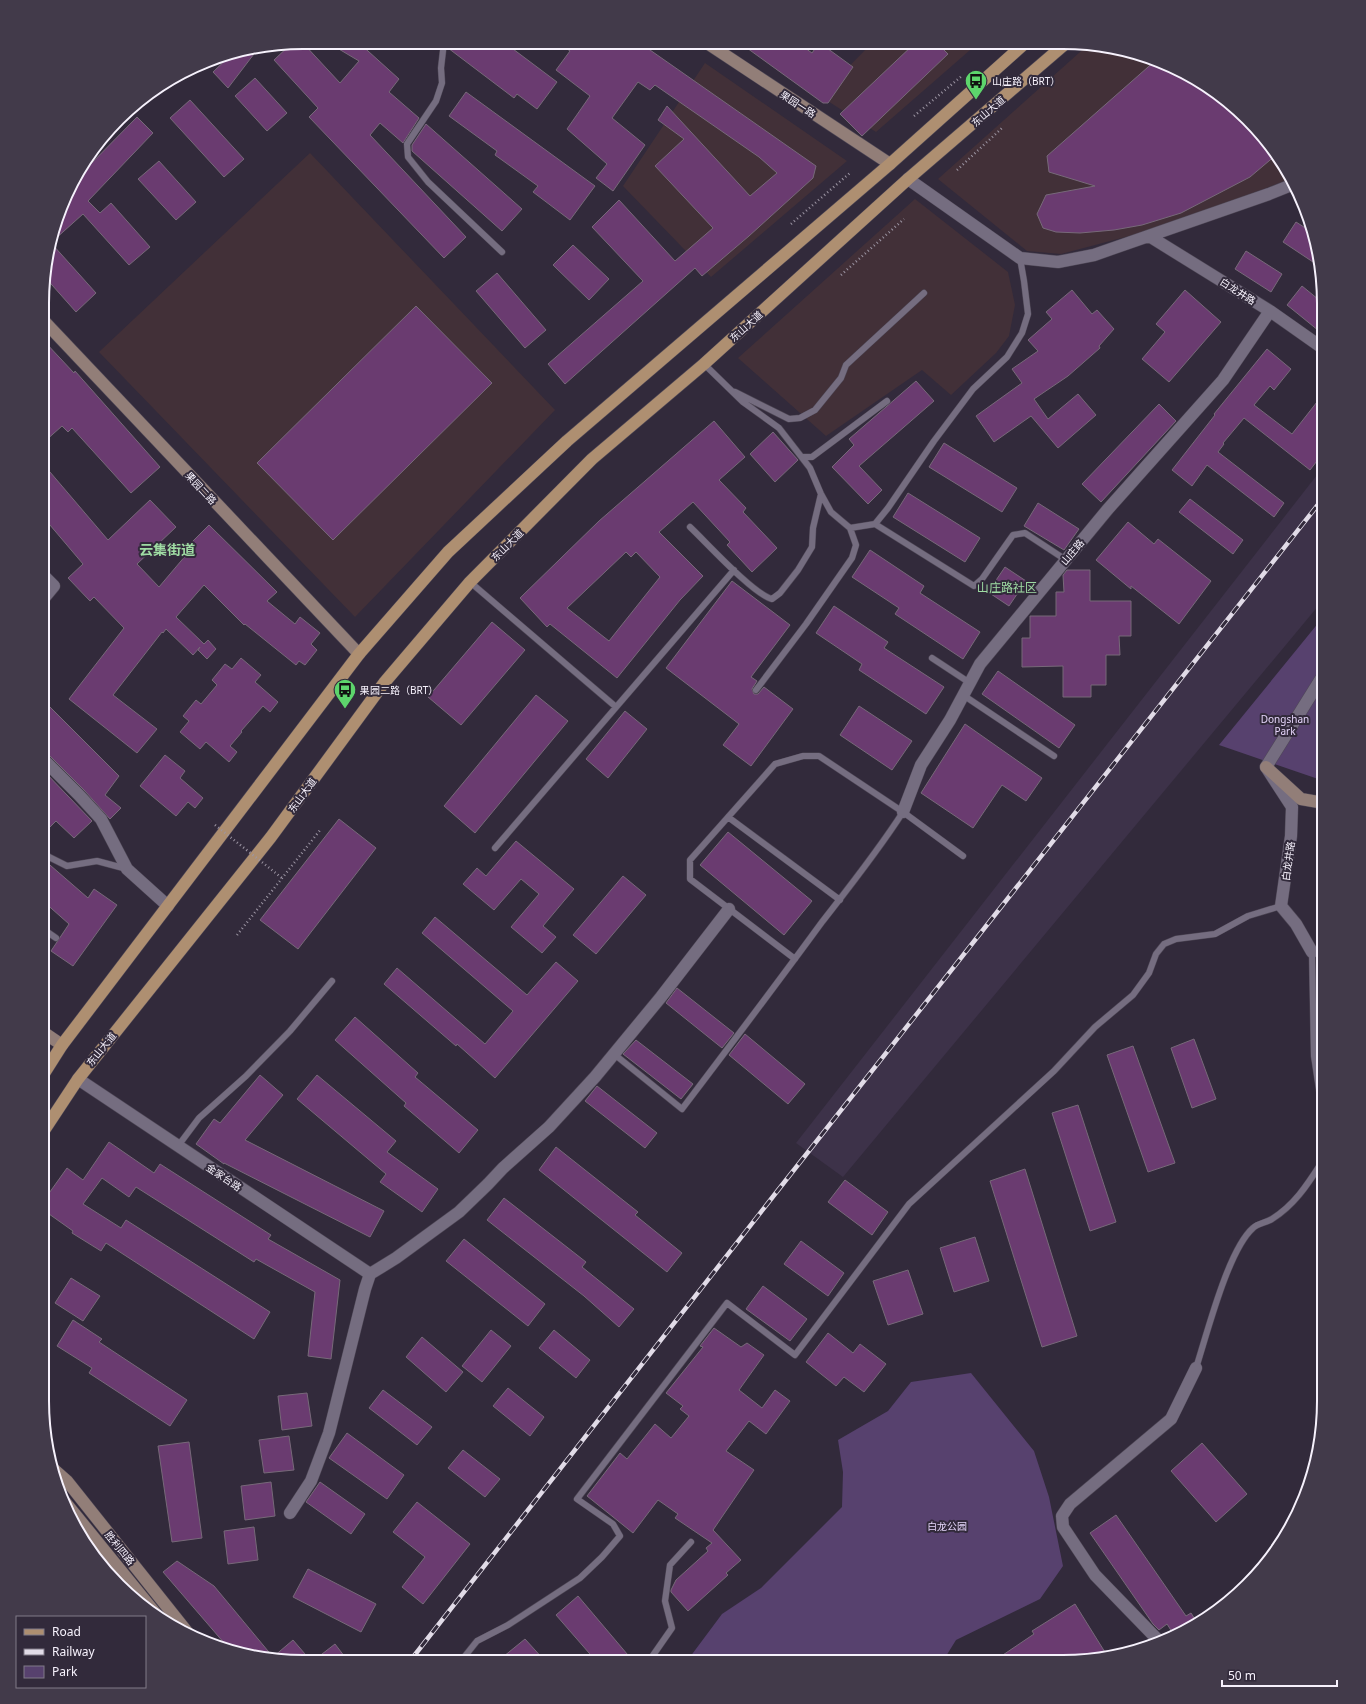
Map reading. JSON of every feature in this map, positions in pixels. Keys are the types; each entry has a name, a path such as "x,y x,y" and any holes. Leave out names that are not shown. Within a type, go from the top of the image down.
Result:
{"main road":[{"path":"49,1066 62,1045 359,654 448,552 567,441 890,164 1018,49"},
{"name":"东山大道","path":"49,1122 78,1079 271,837 384,683 470,582 592,459 704,364 908,180 1058,49"}],"street":[{"name":"果园一路","path":"715,49 890,164"},
{"path":"908,180 1020,258 1058,262 1094,255 1289,186"},
{"name":"白龙井路","path":"1150,236 1270,311 1317,344"},
{"name":"山庄路","path":"903,812 921,765 980,664 1108,509 1223,380 1270,311"},
{"name":"果园二路","path":"49,326 359,654"},
{"path":"49,581 54,586 49,592"},
{"path":"1317,685 1266,767 1301,799 1317,802"},
{"path":"49,765 101,819 127,869 168,906"},
{"name":"白龙井路","path":"1266,767 1292,808 1291,836 1281,906"},
{"path":"1281,906 1296,924 1312,952"},
{"path":"290,1513 311,1481 329,1433 365,1288 370,1274 396,1258 459,1212 503,1168 548,1127 595,1077 661,997 729,910"},
{"path":"49,1036 62,1045"},
{"name":"金家台路","path":"78,1079 370,1274"},
{"path":"1156,1638 1095,1575 1063,1527 1062,1516 1070,1504 1172,1420 1196,1368"},
{"name":"胜利四路","path":"60,1475 67,1481 180,1624"},
{"name":"胜利四路","path":"76,1515 145,1601"}],"lane":[{"path":"443,49 441,68 442,83 436,101 407,144 408,157 428,182 502,252"},
{"path":"875,524 973,389 1007,357 1022,333 1028,314 1020,258"},
{"path":"730,389 789,419 800,418 815,410 840,378 846,365 924,293"},
{"path":"704,364 743,402 779,428 810,468 821,494 831,512 850,528 856,545 852,558 806,624 756,690"},
{"path":"802,458 812,457 887,401"},
{"path":"690,527 734,570 765,597 772,599 780,593 798,570 812,547 813,528 821,494"},
{"path":"850,528 875,524 974,586 982,579 1013,535 1025,533 1066,560"},
{"path":"495,848 734,570"},
{"path":"470,582 616,707"},
{"path":"932,658 970,683"},
{"path":"963,695 1054,756"},
{"path":"795,959 690,879 690,860 775,764 803,756 819,756 903,812 963,856"},
{"path":"614,1054 682,1109 840,900 903,812"},
{"path":"728,817 840,900"},
{"path":"49,857 67,866 97,861 127,869"},
{"path":"466,1655 477,1641 508,1625 580,1578 602,1557 620,1536 613,1524 577,1500 727,1303 795,1355 909,1204 1054,1071 1095,1027 1133,995 1149,973 1156,954 1164,944 1176,939 1215,934 1248,916 1281,906"},
{"path":"49,933 56,938"},
{"path":"1312,952 1314,1056 1317,1076"},
{"path":"178,1146 200,1118 246,1076 290,1031 332,981"},
{"path":"1196,1368 1219,1296 1238,1247 1253,1227 1272,1219 1301,1195 1317,1170"},
{"path":"653,1655 672,1628 665,1601 670,1565 691,1542"}],"path":[{"path":"914,116 963,74"},
{"path":"957,170 1002,128"},
{"path":"791,224 851,172"},
{"path":"841,275 904,218"},
{"path":"215,825 282,878"},
{"path":"237,936 321,829"}],"shaded area":[{"path":"866,49 971,49 876,132 820,96"},
{"path":"1082,50 1113,54 1145,62 1176,75 1190,83 1218,101 1243,123 1265,148 1286,180 1167,226 1061,254 1027,251 938,179"},
{"path":"705,63 847,161 711,277 623,186"},
{"path":"310,153 555,410 355,617 99,352"},
{"path":"915,199 1008,272 1015,305 1009,336 996,353 951,395 922,370 826,436 738,358"},
{"path":"1317,475 1317,607 843,1177 796,1143"}],"green space":[{"name":"Dongshan Park","path":"1317,625 1317,779 1219,745"},
{"name":"白龙公园","path":"971,1373 1034,1451 1049,1497 1063,1566 1040,1599 956,1640 947,1655 691,1655 722,1614 761,1588 842,1507 843,1472 838,1440 888,1411 911,1382"}],"building":[{"path":"308,49 340,83 359,61 339,49 366,49 399,79 389,92 419,118 403,143 380,123 370,135 466,237 444,258 309,117 318,108 274,60 285,50"},
{"path":"449,49 513,49 557,82 537,109 517,94 514,98"},
{"path":"567,49 649,49 816,166 813,178 749,236 702,276 695,268 565,384 548,364 643,281 592,227 619,200 675,261 713,228 655,166 684,139 658,120 667,106 750,196 777,173 759,157 655,85 650,90 638,82 612,118 645,145 613,191 596,178 607,164 567,129 590,96 556,70 570,51"},
{"path":"748,49 806,49 812,53 815,49 828,49 853,67 828,103 823,103"},
{"path":"909,49 943,49 948,54 862,136 840,114"},
{"path":"254,54 228,88 213,72 224,61"},
{"path":"1151,64 1176,75 1218,101 1243,123 1265,148 1272,159 1250,177 1181,213 1142,225 1114,230 1080,233 1056,232 1043,228 1037,214 1046,195 1095,186 1049,172 1047,156"},
{"path":"255,78 287,113 267,131 235,96"},
{"path":"466,92 595,186 570,220 533,192 538,186 495,155 497,151 449,116"},
{"path":"190,100 244,159 224,177 170,118"},
{"path":"137,117 153,133 88,201 100,213 111,203 150,247 129,265 83,214 58,236 62,221 75,190 91,164"},
{"path":"426,124 522,209 502,231 412,151 412,145"},
{"path":"159,161 196,202 176,220 138,179"},
{"path":"1296,222 1306,228 1314,263 1283,242"},
{"path":"573,245 609,279 589,300 553,265"},
{"path":"55,248 96,293 76,312 50,283 51,269"},
{"path":"1246,251 1282,274 1271,292 1235,269"},
{"path":"497,273 546,330 525,348 476,291"},
{"path":"1302,286 1317,298 1317,329 1287,305"},
{"path":"1072,290 1092,314 1097,310 1114,329 1099,346 1100,348 1068,376 1034,399 1048,419 1078,394 1096,415 1058,448 1031,416 994,442 976,416 1022,383 1012,369 1038,351 1028,340 1052,319 1046,312"},
{"path":"1185,290 1221,322 1169,382 1142,359 1165,332 1156,324"},
{"path":"416,306 492,383 333,540 257,463"},
{"path":"49,346 74,373 75,371 160,467 131,493 72,428 68,432 62,426 49,438"},
{"path":"1267,349 1291,369 1274,390 1270,386 1254,405 1292,434 1317,402 1317,461 1310,470 1244,418 1223,443 1224,444 1218,452 1284,503 1274,517 1207,465 1192,486 1172,470 1215,415 1214,414"},
{"path":"916,381 934,401 859,466 882,490 868,504 832,467 854,445 849,439"},
{"path":"1159,404 1176,421 1101,502 1082,484"},
{"path":"714,421 745,457 719,480 746,508 743,512 777,548 752,572 727,545 730,542 693,502 659,532 703,576 680,600 617,678 550,624 547,627 520,598 599,521","holes":["626,552 631,557 636,552 660,577 609,641 567,608"]},
{"path":"773,432 798,460 775,482 750,454"},
{"path":"944,443 1017,488 1002,512 929,467"},
{"path":"49,471 108,540 150,500 176,527 137,564 159,587 192,548 189,545 209,525 277,592 267,601 295,624 300,617 320,633 311,644 317,650 305,665 299,661 296,665 245,624 244,625 204,585 176,617 204,644 208,640 216,649 207,659 198,650 200,647 193,655 166,629 163,633 162,632 113,695 157,729 137,753 69,699 124,628 94,597 90,601 68,578 83,564 49,524"},
{"path":"908,493 980,538 965,562 893,517"},
{"path":"1190,499 1243,540 1233,554 1179,512"},
{"path":"1038,503 1079,529 1064,550 1024,526"},
{"path":"1128,522 1154,544 1158,539 1211,581 1179,624 1131,586 1131,589 1096,560"},
{"path":"870,550 924,586 920,593 980,632 963,659 895,614 899,608 852,577"},
{"path":"1005,567 1026,581 1009,606 988,592"},
{"path":"1067,570 1090,570 1090,601 1131,601 1131,636 1119,636 1120,655 1106,655 1106,685 1091,685 1091,697 1063,697 1063,666 1022,667 1022,638 1030,638 1030,616 1056,616 1056,592 1064,592 1063,575"},
{"path":"732,581 790,625 751,677 757,681 752,689 754,694 758,694 764,687 793,709 751,766 723,745 739,724 666,668"},
{"path":"834,606 888,642 884,648 944,687 926,714 859,670 862,664 816,633"},
{"path":"492,622 525,650 461,725 428,697"},
{"path":"241,658 261,675 255,682 278,702 270,712 263,706 241,731 242,732 230,746 237,752 229,762 206,742 200,749 180,732 189,721 183,716 196,700 201,704 217,685 212,680 225,664 232,669"},
{"path":"998,671 1075,725 1059,748 982,694"},
{"path":"536,695 568,721 475,833 444,806"},
{"path":"49,706 119,776 105,795 121,808 110,819 49,755"},
{"path":"859,706 912,741 892,770 840,735"},
{"path":"625,711 647,729 608,778 586,759"},
{"path":"965,724 1042,778 1026,801 1002,785 973,828 921,793"},
{"path":"165,755 185,771 180,778 203,798 195,808 188,802 176,816 140,786"},
{"path":"49,776 92,821 74,838 56,821 49,828"},
{"path":"339,819 376,848 298,949 260,920"},
{"path":"728,832 812,901 784,935 700,865"},
{"path":"516,841 574,889 543,926 556,937 542,953 511,927 539,894 521,879 494,910 463,884 477,868 486,876"},
{"path":"49,864 88,898 94,889 117,905 73,966 51,951 69,924 49,906"},
{"path":"623,876 646,895 596,954 573,935"},
{"path":"435,917 527,995 556,962 578,981 495,1078 457,1044 456,1046 384,984 397,968 485,1044 513,1011 422,933"},
{"path":"677,988 734,1033 722,1048 666,1003"},
{"path":"355,1017 418,1073 415,1077 478,1130 459,1153 404,1106 406,1103 335,1040"},
{"path":"745,1034 805,1084 788,1104 729,1055"},
{"path":"1194,1039 1216,1099 1192,1108 1171,1048"},
{"path":"636,1040 693,1084 681,1099 623,1054"},
{"path":"1133,1046 1175,1163 1148,1172 1107,1055"},
{"path":"260,1075 283,1095 245,1140 384,1211 370,1237 224,1164 196,1144 214,1119 220,1123"},
{"path":"317,1075 396,1141 387,1152 438,1189 422,1212 380,1182 386,1174 297,1099"},
{"path":"597,1086 657,1133 645,1148 585,1101"},
{"path":"1078,1105 1116,1222 1090,1231 1052,1113"},
{"path":"109,1142 154,1173 160,1164 271,1235 268,1239 340,1280 331,1359 308,1356 315,1292 256,1259 254,1262 136,1187 129,1197 102,1178 83,1204 121,1228 126,1220 270,1312 254,1339 106,1243 101,1251 72,1233 73,1231 49,1214 49,1193 67,1168 83,1180"},
{"path":"556,1147 638,1212 635,1215 682,1253 667,1272 539,1170"},
{"path":"1025,1169 1077,1336 1042,1347 990,1181"},
{"path":"845,1180 888,1212 872,1235 828,1202"},
{"path":"504,1198 586,1262 582,1267 634,1309 619,1327 584,1296 487,1220"},
{"path":"975,1237 989,1281 954,1292 940,1248"},
{"path":"464,1239 545,1304 528,1326 446,1261"},
{"path":"801,1241 844,1273 828,1296 784,1264"},
{"path":"908,1270 923,1314 888,1325 873,1281"},
{"path":"71,1278 100,1296 83,1321 55,1303"},
{"path":"763,1286 807,1319 790,1341 746,1309"},
{"path":"73,1320 102,1339 99,1342 187,1400 170,1426 89,1373 92,1368 57,1346"},
{"path":"714,1328 741,1347 747,1343 764,1355 739,1390 762,1408 775,1390 790,1401 766,1434 749,1421 726,1451 754,1470 713,1530 741,1560 726,1573 728,1575 688,1611 671,1592 671,1590 676,1580 708,1551 706,1548 712,1543 675,1518 678,1514 658,1500 633,1533 587,1496 620,1453 627,1459 655,1424 671,1438 689,1416 680,1409 683,1406 666,1393 703,1347 700,1346"},
{"path":"491,1330 511,1346 482,1382 462,1366"},
{"path":"554,1330 590,1360 576,1378 539,1348"},
{"path":"828,1333 853,1353 860,1344 886,1364 864,1392 844,1377 836,1386 806,1362"},
{"path":"422,1337 463,1372 446,1392 406,1357"},
{"path":"508,1388 544,1417 530,1436 493,1406"},
{"path":"383,1390 432,1427 417,1445 369,1408"},
{"path":"307,1393 312,1426 282,1430 278,1396"},
{"path":"347,1433 404,1475 387,1499 329,1458"},
{"path":"289,1436 294,1470 264,1473 259,1440"},
{"path":"189,1442 202,1538 172,1542 158,1446"},
{"path":"1202,1443 1247,1494 1216,1522 1171,1471"},
{"path":"463,1450 500,1479 485,1497 448,1468"},
{"path":"271,1482 275,1516 245,1520 241,1486"},
{"path":"320,1482 365,1514 351,1534 306,1502"},
{"path":"417,1502 470,1544 423,1604 402,1587 425,1557 393,1532"},
{"path":"1116,1515 1186,1616 1191,1613 1194,1618 1171,1631 1167,1624 1159,1630 1153,1624 1090,1533"},
{"path":"254,1527 258,1560 228,1564 224,1531"},
{"path":"177,1561 214,1586 270,1653 224,1643 163,1572"},
{"path":"308,1569 376,1604 361,1632 293,1597"},
{"path":"578,1596 628,1655 591,1655 556,1615"},
{"path":"1075,1604 1105,1652 1063,1655 1003,1655 1034,1634 1032,1631"},
{"path":"525,1639 540,1655 505,1655"},
{"path":"293,1640 306,1655 277,1653"},
{"path":"335,1644 343,1655 321,1655"}],"railway":[{"path":"415,1655 775,1194 1317,506"}],"place":[{"name":"山庄路（BRT）","path":"976,100"},
{"name":"果园二路（BRT）","path":"345,710"}],"district":[{"name":"云集街道","path":"167,550"},
{"name":"山庄路社区","path":"1007,588"}]}
